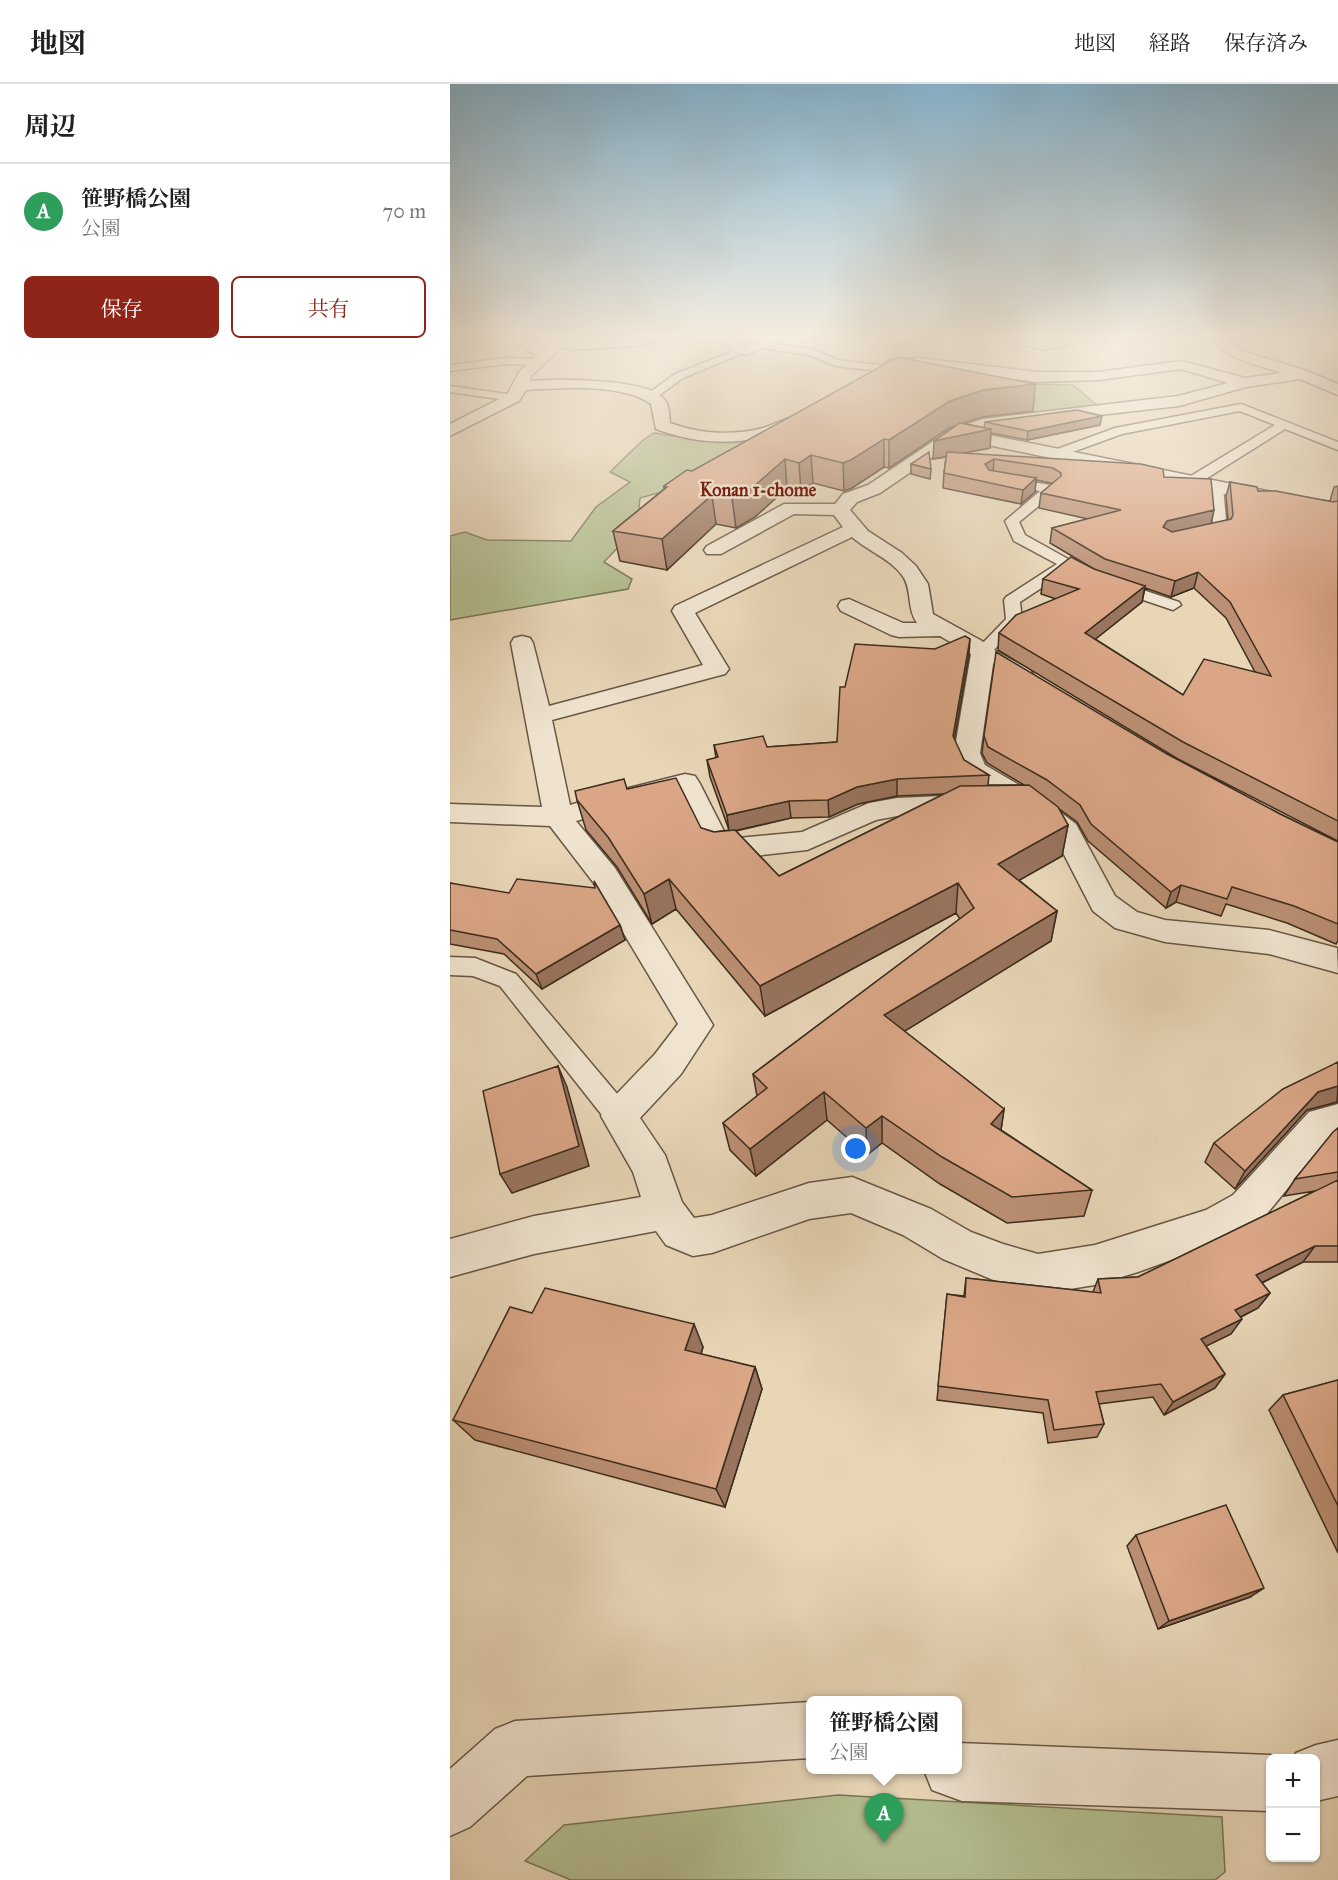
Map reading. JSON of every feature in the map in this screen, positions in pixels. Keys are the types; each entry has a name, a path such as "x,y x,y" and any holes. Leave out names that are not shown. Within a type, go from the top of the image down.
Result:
{"street":[{"path":"450,431 468,421"},
{"path":"662,421 662,426 681,434 741,438 779,430 798,421"},
{"path":"840,510 850,498 874,489 956,434 988,422 999,421"},
{"path":"956,434 1293,503"},
{"path":"714,550 790,508 840,510 855,529 901,562 915,580 919,595 919,610 925,618 983,651 967,753 974,770 1033,805 1066,831 1104,903 1126,921 1165,931 1269,942 1338,961"},
{"path":"539,716 717,669 683,611 855,529"},
{"path":"849,606 899,630 941,629"},
{"path":"522,643 539,716 558,817 604,875 696,1025 668,1064 619,1116 651,1167 665,1211 680,1232 693,1237 712,1234 809,1201 852,1195 917,1222 957,1246 1003,1264 1038,1274 1105,1262 1218,1225 1247,1208 1306,1138 1322,1123 1338,1120"},
{"path":"450,813 558,817 685,782 719,850 807,841 869,812 897,807 991,803 1033,805"},
{"path":"450,1258 534,1235 665,1211"},
{"path":"450,1807 515,1749 806,1730"},
{"path":"1320,1772 1338,1768"},
{"path":"962,1773 1266,1783"}],"lane":[{"path":"1056,454 1119,431 1171,421"},
{"path":"1276,421 1338,446"},
{"path":"1191,482 1284,424"},
{"path":"993,479 1051,489 1012,521 1019,538 1092,576 1173,605"},
{"path":"1179,538 1220,530 1216,487"},
{"path":"1040,684 983,651 1014,620 1012,600 1068,564"},
{"path":"450,966 475,967 508,980 619,1116"}],"green space":[{"path":"654,433 709,441 757,440 680,487 640,498 639,507 648,516 604,562 632,579 628,589 450,620 450,536 465,532 487,540 571,541 596,507 630,482 610,472 642,441"},
{"path":"838,1795 1222,1817 1225,1872 1215,1880 571,1880 525,1861 564,1825"}],"building":[{"path":"783,421 919,421 889,440 884,439 843,463 811,455 799,463 785,459 752,488 732,498 712,495 662,539 613,531 667,487 664,486 687,470 692,471"},
{"path":"994,421 1078,421 1028,431 985,422"},
{"path":"960,423 991,429 934,441"},
{"path":"929,452 931,469 911,464"},
{"path":"947,452 1141,464 1163,469 1164,477 1211,479 1214,510 1167,521 1163,527 1172,532 1231,519 1233,515 1230,482 1257,487 1258,491 1276,491 1338,501 1338,821 1183,742 999,633 1016,615 1079,589 1043,579 1071,557 1094,569 1145,586 1085,633 1183,695 1204,659 1271,676 1230,602 1198,572 1175,581 1105,559 1052,528 1121,510 1041,493 1061,476 1061,473 1053,468 994,459 985,464 989,470 1036,478 1023,490 944,473"},
{"path":"965,636 970,639 953,736 964,760 989,775 897,779 857,787 828,800 789,801 727,815 707,760 718,757 714,745 763,736 767,747 837,742 840,687 845,687 855,644 935,649"},
{"path":"996,652 1167,754 1338,842 1338,924 1294,906 1232,887 1227,899 1181,885 1171,892 1091,824 1080,805 1047,780 988,747 984,736"},
{"path":"676,778 701,828 714,832 735,830 779,876 960,786 1029,785 1058,807 1068,825 998,864 1057,911 884,1015 1004,1109 991,1124 1092,1190 1012,1197 942,1157 882,1116 866,1128 824,1092 750,1149 723,1123 767,1088 753,1074 974,908 958,883 760,986 669,879 644,894 608,837 577,800 575,791 624,779 627,789"},
{"path":"517,879 595,888 594,881 620,925 536,974 497,939 450,930 450,883 509,893"},
{"path":"1338,1062 1338,1086 1318,1092 1245,1171 1214,1143 1283,1089"},
{"path":"558,1066 579,1146 500,1174 483,1091"},
{"path":"1338,1128 1338,1172 1295,1179 1333,1132"},
{"path":"1338,1180 1338,1246 1315,1246 1256,1275 1270,1293 1235,1310 1242,1319 1201,1339 1225,1374 1173,1402 1161,1384 1096,1392 1104,1424 1054,1430 1048,1400 938,1386 947,1294 965,1297 966,1278 1101,1293 1098,1279 1138,1277"},
{"path":"545,1288 694,1324 685,1350 755,1367 716,1489 453,1420 510,1307 532,1313"},
{"path":"1338,1380 1338,1506 1283,1395"},
{"path":"1226,1505 1264,1588 1169,1621 1136,1535"}],"place":[{"name":"笹野橋公園","path":"884,1843"}],"district":[{"name":"Konan 1-chome","path":"758,490"}]}
